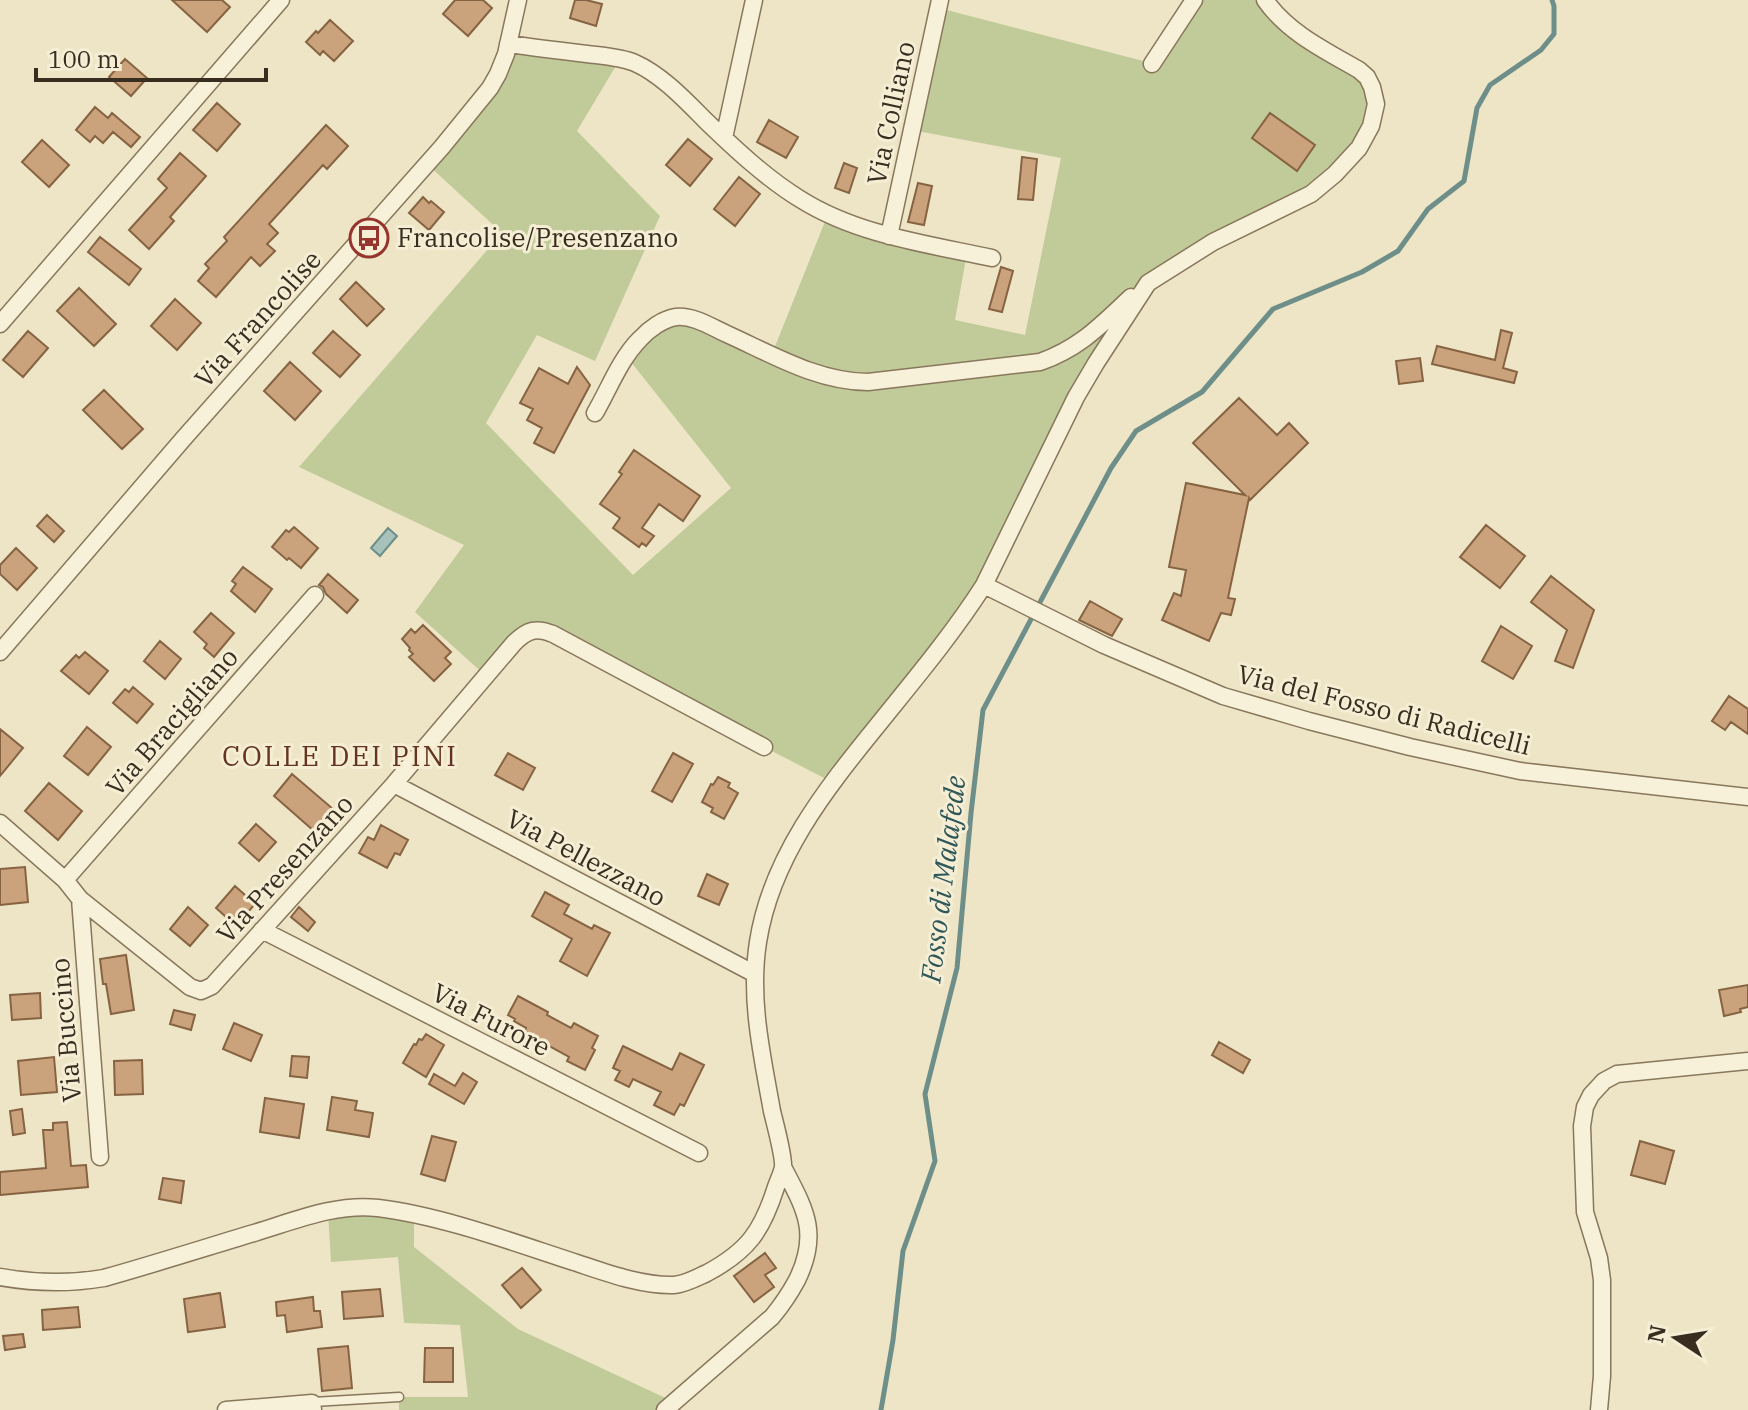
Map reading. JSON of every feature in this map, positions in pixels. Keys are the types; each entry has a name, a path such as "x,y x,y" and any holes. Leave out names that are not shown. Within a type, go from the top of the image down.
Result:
{"street":[{"path":"0,324 281,0"},
{"name":"Via Francolise","path":"0,652 184,438 442,147 496,79 518,0"},
{"path":"724,138 754,0"},
{"name":"Via Colliano","path":"889,236 940,0"},
{"path":"1152,64 1194,0"},
{"path":"595,413 632,348 656,326 675,317 694,320 829,377 853,381 883,381 1028,364 1067,352 1148,283 1213,242 1319,188 1353,156 1364,141 1375,112 1375,95 1367,77 1298,34 1265,0"},
{"path":"508,44 634,62 682,98 724,138 800,200 828,214 889,236 992,258"},
{"path":"665,1410 772,1317 785,1301 804,1266 809,1248 808,1225 800,1199 783,1167 758,1029 755,974 759,938 778,873 832,782 945,642 984,585 1076,397 1148,283"},
{"name":"Via del Fosso di Radicelli","path":"984,585 1104,645 1223,696 1410,747 1520,771 1748,797"},
{"name":"Via Bracigliano","path":"65,880 315,595"},
{"name":"Via Presenzano","path":"0,823 65,880 80,899 190,987 201,991 212,986 394,784 514,643 535,629 553,634 764,747"},
{"name":"Via Pellezzano","path":"394,784 755,974"},
{"name":"Via Buccino","path":"80,899 100,1157"},
{"name":"Via Furore","path":"262,930 699,1153"},
{"path":"1599,1410 1602,1280 1584,1201 1582,1126 1586,1103 1599,1085 1617,1074 1748,1061"},
{"path":"0,1277 69,1282 104,1278 320,1213 369,1207 459,1226 620,1276 656,1284 679,1284 724,1264 746,1246 765,1217 783,1167"},
{"path":"226,1410 312,1406"}],"lane":[{"path":"312,1406 399,1397"}],"green space":[{"path":"1194,0 1256,0 1310,42 1359,70 1375,112 1335,174 1148,283 1091,370 984,585 832,782 535,629 486,676 415,612 464,545 299,467 502,233 427,164 496,79 508,44 620,59 577,131 660,216 595,361 537,335 486,423 633,575 731,488 627,357 647,332 694,320 772,354 828,214 967,253 955,320 1025,335 1061,158 912,130 939,8 1151,63"},
{"path":"328,1212 414,1215 414,1247 518,1329 674,1402 665,1410 399,1410 399,1397 468,1397 460,1325 404,1323 398,1257 331,1262"}],"water":[{"path":"388,528 397,536 380,556 371,548"}],"building":[{"path":"172,0 222,0 230,7 207,32"},
{"path":"455,0 483,0 492,8 468,36 443,14"},
{"path":"575,0 602,4 596,26 570,18"},
{"path":"330,20 353,41 334,61 323,51 320,55 306,42"},
{"path":"125,59 147,78 131,96 109,77"},
{"path":"217,103 240,124 217,151 193,130"},
{"path":"95,107 108,118 112,113 140,137 131,147 113,132 103,143 95,136 90,142 76,130"},
{"path":"1270,113 1315,145 1297,171 1252,138"},
{"path":"769,120 798,137 786,158 757,142"},
{"path":"326,125 348,146 327,169 323,165 269,224 278,233 267,244 275,251 260,266 251,257 216,297 198,281 209,268 205,264 227,241 224,237"},
{"path":"688,139 712,159 690,186 666,165"},
{"path":"42,140 69,165 49,187 22,162"},
{"path":"180,153 206,176 170,217 174,221 149,249 129,230 167,188 158,179"},
{"path":"1022,157 1037,159 1033,200 1018,199"},
{"path":"844,163 857,168 849,193 835,188"},
{"path":"739,177 760,194 735,226 714,209"},
{"path":"918,183 932,186 924,225 908,222"},
{"path":"423,197 444,212 429,230 409,213"},
{"path":"100,237 141,269 129,285 88,252"},
{"path":"1001,267 1013,271 1002,312 989,309"},
{"path":"356,282 384,309 367,326 340,299"},
{"path":"79,288 116,324 94,346 57,311"},
{"path":"175,299 201,323 177,350 151,326"},
{"path":"1501,330 1512,333 1503,368 1517,372 1514,383 1432,364 1437,346 1495,360"},
{"path":"28,331 48,348 23,377 3,360"},
{"path":"333,331 360,355 340,377 313,353"},
{"path":"1420,358 1423,381 1399,384 1396,361"},
{"path":"290,362 321,391 295,420 264,391"},
{"path":"577,367 590,385 554,453 534,443 542,428 527,420 533,409 520,403 539,368 568,384"},
{"path":"104,390 143,429 122,449 83,410"},
{"path":"1239,398 1277,435 1289,423 1308,443 1249,498 1228,598 1235,599 1231,615 1221,613 1209,641 1162,620 1174,593 1181,596 1186,570 1169,567 1186,483 1245,495 1193,443"},
{"path":"634,450 700,496 683,521 659,504 642,528 654,536 646,546 642,543 639,547 613,528 620,518 600,504 622,474 619,472"},
{"path":"47,515 64,531 54,542 37,526"},
{"path":"1486,525 1525,556 1500,588 1460,557"},
{"path":"294,527 318,548 301,568 272,547 286,530 289,532"},
{"path":"16,548 37,568 17,590 0,574 0,565"},
{"path":"243,567 272,589 255,612 231,591 236,584 232,581"},
{"path":"328,574 358,600 347,613 319,585"},
{"path":"1551,576 1594,610 1573,668 1555,661 1567,630 1531,602"},
{"path":"1090,601 1122,619 1112,636 1079,620"},
{"path":"211,613 234,633 214,657 204,648 207,644 194,632"},
{"path":"423,625 451,652 445,658 451,664 434,681 409,657 413,654 402,639 411,629 415,633"},
{"path":"1501,626 1532,646 1513,679 1482,661"},
{"path":"160,641 181,659 165,679 144,661"},
{"path":"85,652 108,671 89,694 61,671 76,655 79,658"},
{"path":"133,687 153,704 137,723 113,703 125,689 129,692"},
{"path":"1729,696 1748,709 1748,734 1731,722 1725,730 1712,721"},
{"path":"87,727 111,747 88,775 64,756"},
{"path":"0,729 23,748 0,776"},
{"path":"508,753 535,768 523,790 495,775"},
{"path":"673,753 693,764 672,802 652,791"},
{"path":"292,774 333,809 314,831 274,796"},
{"path":"718,777 730,783 728,787 738,793 724,819 711,812 713,808 702,802"},
{"path":"49,783 82,811 58,840 25,811"},
{"path":"256,824 276,842 259,861 239,843"},
{"path":"381,825 408,840 400,855 395,853 387,868 359,853 368,837 374,840"},
{"path":"25,867 28,902 0,905 0,869"},
{"path":"707,874 728,884 719,905 698,896"},
{"path":"235,886 255,904 236,926 216,908"},
{"path":"545,892 569,905 564,914 592,929 594,925 610,933 587,976 560,961 572,939 532,916"},
{"path":"188,907 208,925 190,946 170,929"},
{"path":"299,907 315,922 308,931 291,917"},
{"path":"126,955 134,1010 111,1014 100,959"},
{"path":"1748,985 1748,1007 1724,1016 1719,990"},
{"path":"40,993 41,1018 12,1020 10,995"},
{"path":"518,996 571,1028 574,1023 598,1036 585,1070 567,1061 569,1057 524,1032 526,1028 508,1015"},
{"path":"174,1010 195,1015 191,1030 170,1024"},
{"path":"234,1023 262,1035 251,1061 223,1049"},
{"path":"426,1034 444,1045 426,1077 403,1063 414,1044"},
{"path":"1219,1042 1250,1060 1243,1073 1212,1055"},
{"path":"623,1046 672,1070 680,1053 704,1065 684,1106 680,1104 674,1115 654,1105 661,1092 633,1079 629,1087 615,1080 620,1071 613,1068"},
{"path":"292,1056 309,1057 307,1078 290,1076"},
{"path":"54,1057 57,1092 21,1095 18,1061"},
{"path":"142,1060 143,1094 115,1095 114,1061"},
{"path":"463,1073 477,1082 464,1104 429,1084 434,1074 455,1086"},
{"path":"332,1097 357,1101 355,1110 373,1113 369,1137 327,1130"},
{"path":"265,1098 304,1104 299,1138 260,1132"},
{"path":"22,1109 25,1133 13,1135 10,1111"},
{"path":"67,1122 71,1166 86,1165 88,1187 0,1195 0,1172 46,1168 43,1130 53,1130 53,1123"},
{"path":"432,1136 456,1142 445,1181 421,1174"},
{"path":"1640,1141 1674,1151 1665,1184 1631,1175"},
{"path":"163,1178 184,1181 181,1203 159,1199"},
{"path":"765,1253 776,1268 765,1275 774,1287 754,1302 734,1276"},
{"path":"522,1268 541,1290 521,1308 502,1285"},
{"path":"380,1289 383,1316 344,1319 342,1292"},
{"path":"220,1293 225,1327 188,1332 184,1299"},
{"path":"313,1297 314,1311 320,1311 322,1327 287,1332 285,1315 277,1316 276,1302"},
{"path":"78,1307 80,1327 43,1330 42,1310"},
{"path":"23,1334 25,1347 5,1350 3,1336"},
{"path":"348,1346 352,1388 322,1391 318,1349"},
{"path":"425,1348 453,1348 453,1382 424,1382"}],"waterway":[{"name":"Fosso di Malafede","path":"881,1410 903,1251 935,1161 925,1094 957,968 983,710 1111,468 1136,431 1202,392 1273,309 1362,272 1398,251 1428,209 1464,181 1477,108 1490,85 1541,50 1554,34 1552,0"}],"place":[{"name":"Francolise/Presenzano","path":"369,238"}],"district":[{"name":"COLLE DEI PINI","path":"340,756"}]}
